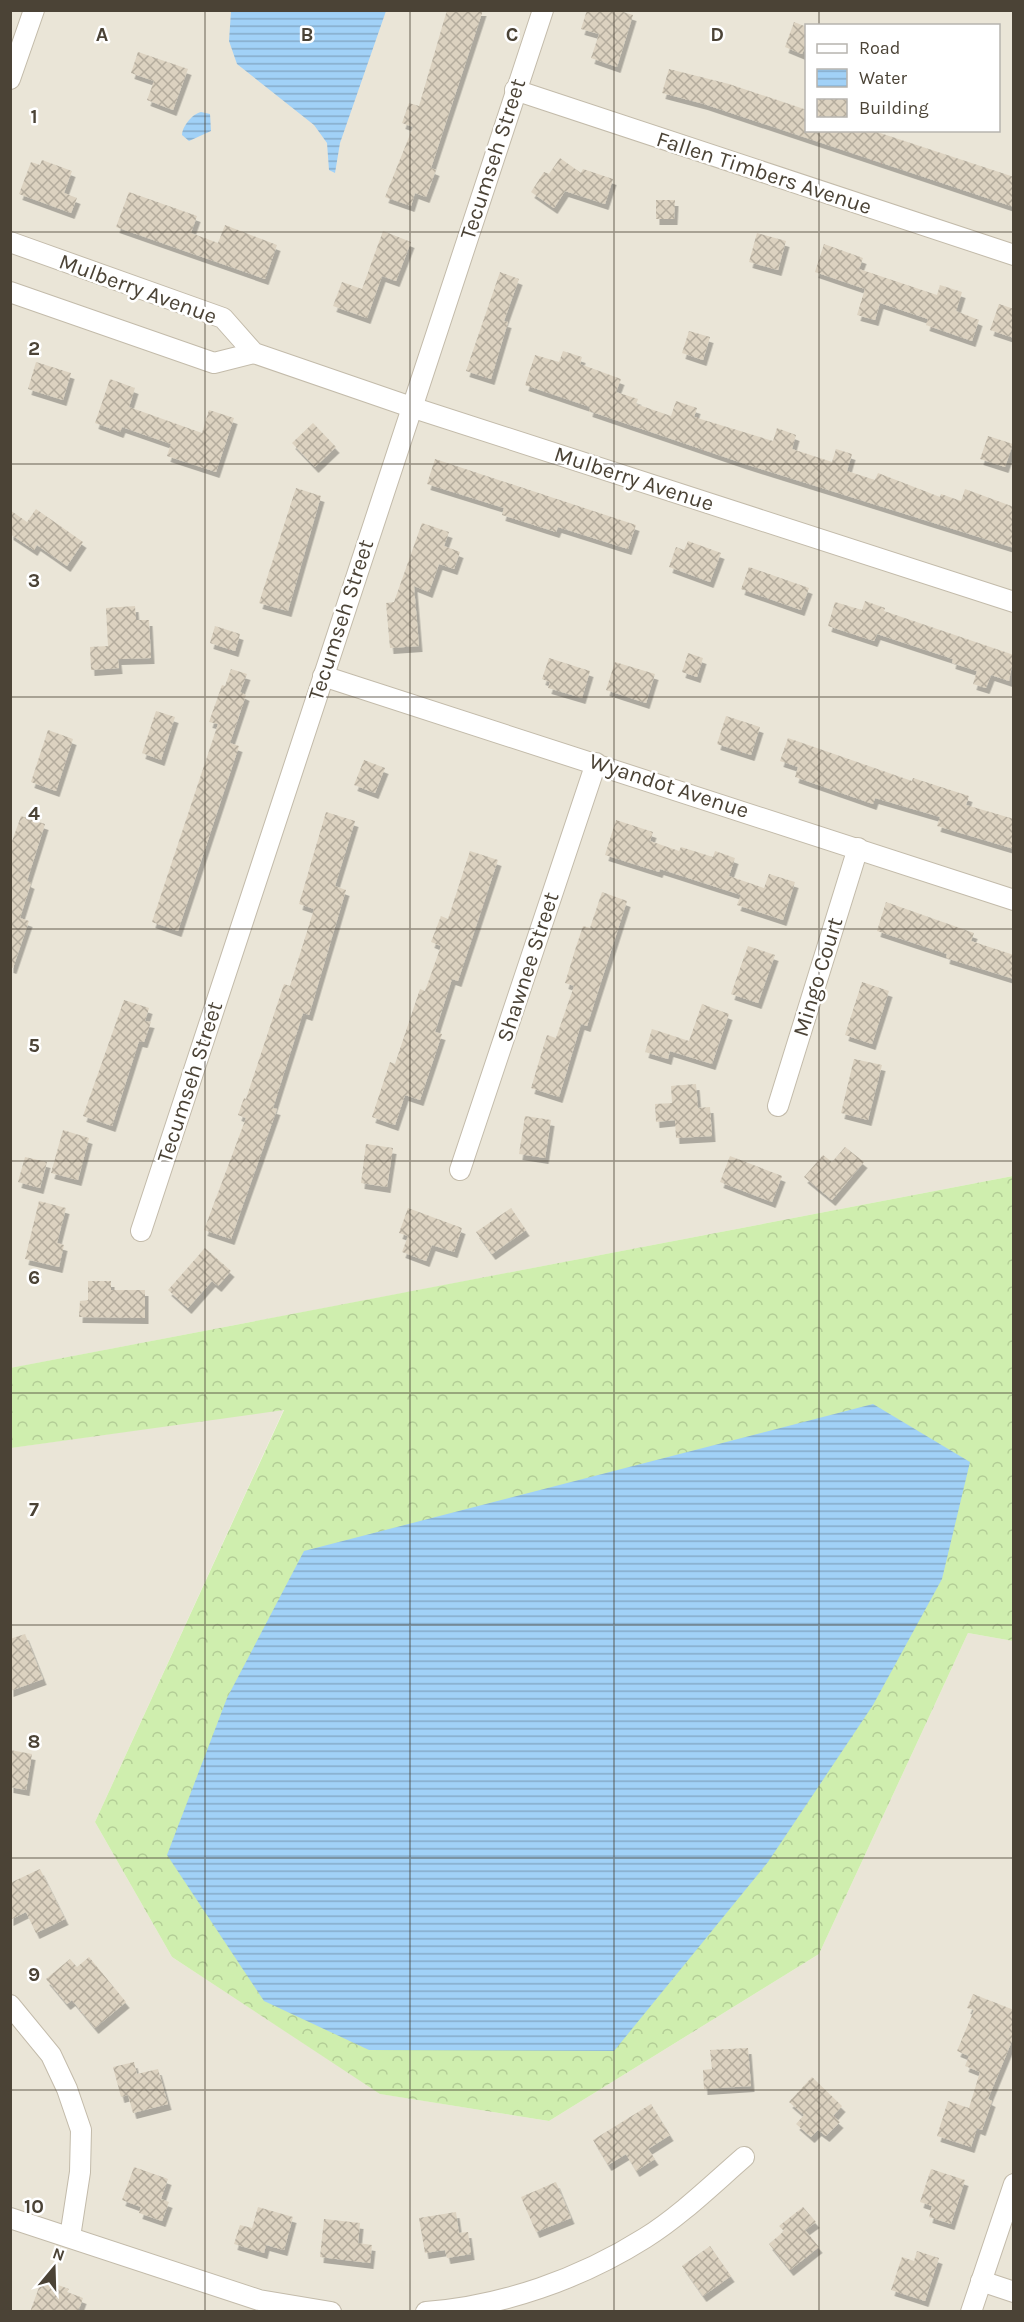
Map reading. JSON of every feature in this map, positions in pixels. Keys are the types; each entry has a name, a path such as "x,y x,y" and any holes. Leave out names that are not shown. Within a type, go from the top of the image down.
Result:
{"street":[{"path":"10,79 34,10"},
{"name":"Tecumseh Street","path":"141,1231 543,10"},
{"name":"Fallen Timbers Avenue","path":"515,90 1014,255"},
{"name":"Mulberry Avenue","path":"10,242 223,318 254,353 411,407 1014,602"},
{"name":"Mulberry Avenue","path":"10,292 214,363 254,353"},
{"name":"Wyandot Avenue","path":"323,676 1014,900"},
{"name":"Shawnee Street","path":"460,1170 596,763"},
{"name":"Mingo Court","path":"778,1106 858,848"},
{"path":"10,2005 51,2055 68,2089 81,2130 80,2172 70,2237"},
{"path":"426,2312 513,2305 581,2272 646,2238 744,2157"},
{"path":"971,2312 1014,2184"},
{"path":"10,2218 259,2300 331,2312"},
{"path":"981,2282 1014,2292"}],"shaded area":[{"path":"11,11 1013,11 1013,1176 11,1368"},
{"path":"284,1409 95,1822 172,1957 381,2094 549,2121 819,1954 968,1633 1013,1641 1013,2311 11,2311 10,1448"}],"green space":[{"path":"1013,1176 1013,1641 968,1633 819,1954 549,2121 380,2094 172,1957 95,1822 284,1410 11,1448 10,1368"}],"water":[{"path":"231,11 386,11 340,143 335,173 329,170 327,143 314,125 237,64 229,41"},
{"path":"201,112 210,114 211,131 189,141 182,135 184,128 191,118"},
{"path":"873,1404 970,1462 942,1579 873,1705 768,1862 614,2051 369,2050 264,2001 167,1855 227,1698 304,1551"}],"building":[{"path":"447,10 483,10 431,168 436,170 426,197 415,193 411,206 385,197 413,127 402,123 409,103 419,106"},
{"path":"587,10 617,10 633,15 617,67 591,58 599,34 581,29"},
{"path":"794,22 805,26 805,47 802,54 785,47"},
{"path":"138,52 188,69 173,110 147,100 154,81 131,73"},
{"path":"669,69 729,84 805,109 805,132 877,132 1014,177 1014,207 704,104 662,93"},
{"path":"560,158 581,173 583,169 613,179 605,204 565,191 554,208 531,192 544,172 549,174"},
{"path":"42,160 72,171 64,193 77,198 71,213 19,194 31,162 40,165"},
{"path":"129,192 197,216 191,233 218,243 225,225 277,245 265,279 116,227"},
{"path":"656,200 675,200 674,219 656,219"},
{"path":"383,231 411,242 396,281 382,276 367,318 333,306 342,282 362,289"},
{"path":"757,233 786,241 778,270 749,262"},
{"path":"824,244 863,258 859,269 937,295 940,285 962,292 956,311 979,320 972,341 926,325 928,319 880,303 875,320 857,315 865,289 815,272"},
{"path":"500,272 519,279 504,321 508,322 491,379 466,371"},
{"path":"999,304 1014,309 1014,338 990,330"},
{"path":"689,331 710,337 703,360 682,353"},
{"path":"563,351 582,357 580,364 621,379 616,392 638,399 636,404 671,416 676,401 697,408 694,417 773,441 777,428 796,435 792,449 832,462 836,449 852,454 847,471 875,480 878,473 940,497 941,494 961,501 965,489 1014,507 1014,548 742,463 589,411 590,407 525,385 535,355 559,362"},
{"path":"36,362 71,373 63,400 28,389"},
{"path":"110,379 135,388 129,407 202,433 209,410 234,418 216,472 167,456 171,444 122,427 120,432 95,423"},
{"path":"313,423 336,447 315,467 292,443"},
{"path":"988,436 1013,444 1005,467 980,459"},
{"path":"435,459 636,525 628,549 558,527 556,532 502,515 504,508 427,484"},
{"path":"296,488 321,496 288,611 259,603"},
{"path":"36,509 83,542 67,566 37,545 34,550 10,534 10,510 27,522"},
{"path":"422,523 449,532 444,546 460,552 454,569 439,564 429,592 414,586 419,646 390,648 386,603 394,602"},
{"path":"688,541 721,553 710,582 669,567 676,547 684,550"},
{"path":"749,567 809,588 801,610 741,589"},
{"path":"865,601 885,608 884,611 1014,655 1009,681 991,675 986,688 973,684 977,671 952,663 953,659 877,634 874,641 828,626 835,602 862,610"},
{"path":"135,606 136,620 149,620 151,658 118,659 119,668 91,670 90,647 108,646 106,608"},
{"path":"215,626 240,634 235,651 210,643"},
{"path":"688,653 703,658 697,677 682,672"},
{"path":"549,658 590,671 582,698 548,688 550,682 542,679"},
{"path":"615,662 655,674 646,703 606,690"},
{"path":"231,669 247,674 240,692 246,695 230,743 239,746 178,931 152,922 218,724 209,722 222,685 225,686"},
{"path":"156,711 175,717 161,760 142,753"},
{"path":"726,716 760,727 751,755 717,744"},
{"path":"48,730 73,739 56,791 31,782"},
{"path":"788,738 912,781 913,778 969,796 966,805 1014,819 1014,849 937,826 940,817 875,798 873,804 795,777 798,767 780,761"},
{"path":"364,760 385,768 375,793 354,785"},
{"path":"326,812 355,821 335,886 346,890 309,1015 303,1013 273,1108 277,1109 231,1239 204,1230 246,1118 238,1115 244,1098 246,1099 284,984 290,986 314,909 299,904"},
{"path":"21,816 45,824 27,881 31,883 20,918 29,921 13,968 10,967 10,847"},
{"path":"616,820 653,832 650,841 679,851 681,847 713,857 715,851 735,858 729,876 764,888 769,874 795,882 783,920 737,905 741,895 660,869 659,872 605,855"},
{"path":"470,851 498,860 458,981 452,979 435,1032 442,1034 420,1100 405,1095 395,1125 372,1117 390,1062 395,1064 420,989 425,991 441,946 431,942 441,916 448,919"},
{"path":"602,892 627,901 587,1026 581,1024 559,1097 531,1088 547,1035 556,1038 574,986 565,983 576,947 583,926 590,928"},
{"path":"886,902 974,933 971,941 1014,955 1014,979 946,958 947,954 877,931"},
{"path":"748,946 775,955 758,1003 731,994"},
{"path":"862,982 889,991 872,1044 845,1035"},
{"path":"124,1000 149,1008 145,1021 151,1022 144,1042 139,1041 112,1126 83,1116"},
{"path":"702,1004 729,1014 712,1064 670,1051 668,1059 645,1052 652,1029 689,1041"},
{"path":"854,1059 882,1065 868,1120 841,1113"},
{"path":"696,1084 698,1108 710,1107 712,1136 676,1138 675,1120 656,1122 655,1104 672,1103 671,1086"},
{"path":"525,1116 551,1120 545,1158 519,1154"},
{"path":"63,1130 89,1138 78,1180 51,1173"},
{"path":"366,1144 393,1148 387,1187 361,1183"},
{"path":"845,1147 864,1162 832,1200 804,1177 823,1155 832,1162"},
{"path":"730,1156 782,1176 772,1202 720,1182"},
{"path":"25,1157 47,1162 40,1188 18,1182"},
{"path":"39,1201 66,1208 57,1243 64,1245 59,1267 25,1259"},
{"path":"408,1208 462,1228 454,1252 432,1245 426,1261 402,1252 408,1236 399,1233"},
{"path":"511,1208 526,1230 492,1254 476,1232"},
{"path":"205,1248 231,1271 218,1286 212,1281 188,1308 168,1290"},
{"path":"88,1281 111,1281 111,1290 145,1290 145,1318 79,1317 80,1301 88,1300"},
{"path":"25,1634 43,1679 10,1691 10,1639"},
{"path":"10,1750 32,1754 26,1790 10,1787"},
{"path":"40,1869 65,1919 36,1933 26,1912 10,1920 10,1883"},
{"path":"89,1957 126,2002 95,2028 72,2000 67,2004 46,1979 70,1959 77,1967"},
{"path":"973,1994 1014,2010 1014,2036 988,2099 992,2101 982,2130 977,2128 971,2147 937,2136 948,2101 969,2108 980,2072 965,2066 969,2056 957,2051 974,2010 967,2008"},
{"path":"748,2048 751,2086 704,2089 703,2070 712,2069 710,2050"},
{"path":"134,2062 137,2074 158,2069 168,2104 133,2113 128,2095 121,2097 113,2067"},
{"path":"812,2077 842,2106 833,2116 840,2122 826,2136 818,2130 811,2137 796,2124 804,2115 789,2102"},
{"path":"651,2104 670,2135 648,2149 655,2159 636,2171 626,2154 608,2165 593,2140"},
{"path":"134,2167 168,2179 161,2199 169,2202 162,2221 139,2213 141,2207 122,2200"},
{"path":"931,2169 965,2180 951,2224 929,2217 932,2206 920,2202"},
{"path":"556,2182 571,2218 536,2232 521,2197"},
{"path":"258,2207 293,2217 284,2250 266,2245 264,2253 234,2244 240,2225 252,2228"},
{"path":"803,2207 816,2222 805,2230 819,2247 790,2270 769,2244 784,2231 779,2226"},
{"path":"456,2212 459,2233 468,2232 471,2254 447,2258 445,2250 425,2253 419,2218"},
{"path":"324,2219 360,2223 358,2243 372,2245 370,2263 320,2257"},
{"path":"710,2246 731,2276 703,2296 682,2266"},
{"path":"917,2251 939,2258 925,2301 891,2290 902,2257 914,2261"},
{"path":"42,2279 69,2289 67,2292 83,2298 78,2312 30,2312"}]}
